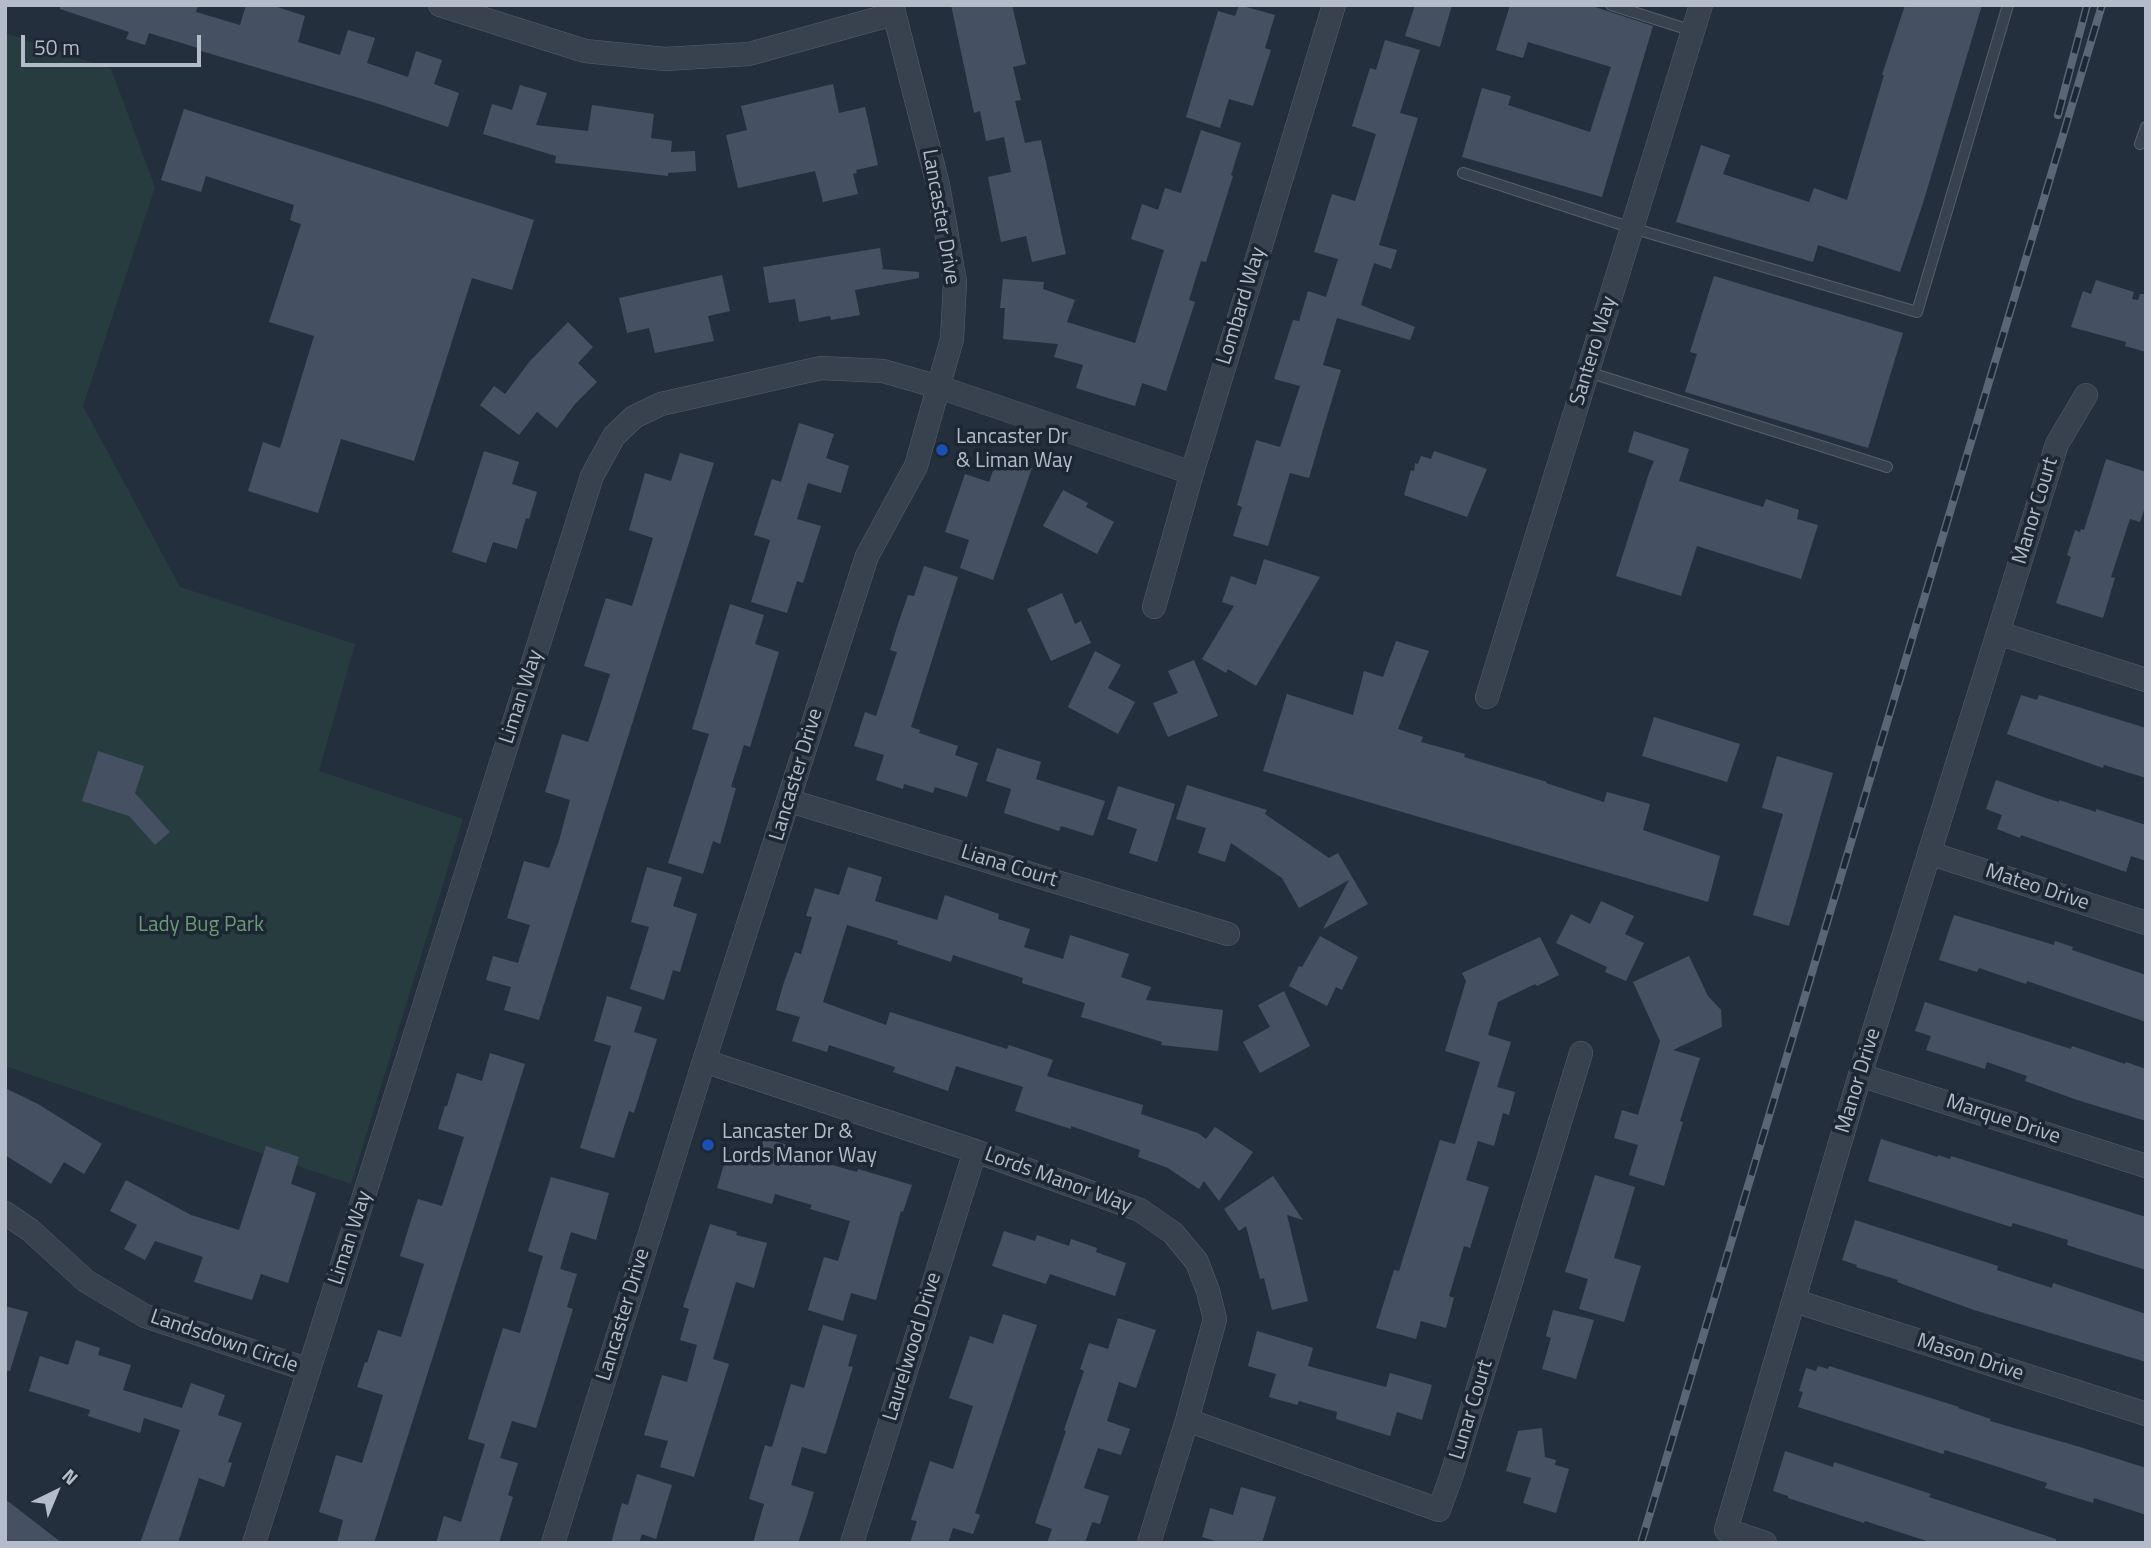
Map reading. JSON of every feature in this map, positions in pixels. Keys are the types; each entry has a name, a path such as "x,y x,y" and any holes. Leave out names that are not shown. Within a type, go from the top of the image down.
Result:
{"street":[{"path":"440,5 585,51 665,60 749,54 893,10"},
{"name":"Lombard Way","path":"1154,607 1334,5"},
{"name":"Santero Way","path":"1487,697 1701,5"},
{"name":"Lancaster Drive","path":"553,1543 704,1061 867,556 916,466 952,339 954,282 938,185 893,10"},
{"name":"Liman Way","path":"254,1543 592,476 614,436 634,417 661,404 821,368 883,371 940,387 1192,473"},
{"name":"Manor Court","path":"1998,633 2057,444 2086,396"},
{"path":"1998,633 2146,680"},
{"name":"Manor Drive","path":"1765,1543 1726,1530 1860,1075 1998,633"},
{"name":"Liana Court","path":"790,801 1228,934"},
{"name":"Mateo Drive","path":"1929,853 2146,923"},
{"name":"Lunar Court","path":"1187,1420 1439,1510 1581,1053"},
{"name":"Lords Manor Way","path":"704,1061 975,1151 1140,1210 1172,1233 1197,1262 1208,1291 1214,1319 1187,1420 1149,1543"},
{"name":"Marque Drive","path":"1860,1075 2146,1166"},
{"name":"Laurelwood Drive","path":"852,1543 975,1151"},
{"name":"Landsdown Circle","path":"5,1213 30,1230 86,1281 145,1316 309,1370"},
{"name":"Mason Drive","path":"1795,1301 2146,1414"}],"lane":[{"path":"1611,5 1693,31"},
{"path":"1463,173 1632,228 1916,312 2008,5"},
{"path":"2140,144 2146,127"},
{"path":"1588,372 1887,467"}],"green space":[{"name":"Lady Bug Park","path":"5,33 111,69 155,187 83,406 180,587 355,644 319,771 463,819 351,1184 5,1066"}],"building":[{"path":"60,5 198,5 196,12 240,25 246,5 271,5 305,16 298,42 340,55 348,30 375,38 367,63 408,77 416,51 442,60 434,84 459,93 448,127 149,33 145,45 126,39 129,32 60,9"},
{"path":"951,5 1012,5 1026,64 1013,67 1021,100 1015,101 1025,143 1041,140 1066,254 1032,262 1026,236 1001,242 988,177 1011,172 1004,137 986,141 980,111 974,113"},
{"path":"1239,5 1275,15 1265,48 1271,50 1253,106 1229,99 1220,128 1186,117 1218,11 1235,16"},
{"path":"1415,5 1452,5 1440,47 1405,36"},
{"path":"1510,5 1589,5 1653,26 1602,197 1462,157 1482,88 1511,96 1508,105 1590,132 1611,67 1528,42 1523,58 1496,50"},
{"path":"1905,5 1982,5 1900,272 1818,245 1813,262 1676,222 1701,145 1730,155 1723,174 1809,202 1814,188 1847,200"},
{"path":"1385,40 1420,50 1400,113 1418,118 1379,245 1397,250 1391,269 1374,263 1361,305 1415,327 1410,340 1337,318 1323,365 1341,370 1309,478 1290,473 1268,546 1233,536 1242,507 1237,505 1256,440 1280,447 1300,386 1274,379 1293,320 1299,321 1308,291 1326,297 1338,259 1314,252 1332,194 1355,201 1376,134 1352,126 1370,68 1376,70"},
{"path":"833,84 839,113 865,107 873,142 878,165 856,170 857,173 853,174 858,194 823,202 815,171 738,188 726,135 747,130 741,106"},
{"path":"520,85 547,93 536,125 588,131 592,105 654,114 651,138 672,141 671,152 695,151 696,171 668,173 668,176 555,163 556,156 483,134 492,104 512,110"},
{"path":"184,109 534,220 512,290 472,278 414,461 341,439 318,513 248,491 263,442 280,448 314,336 269,322 301,224 290,220 294,205 206,176 201,192 161,180"},
{"path":"1201,130 1241,143 1206,262 1201,261 1189,300 1195,302 1166,391 1142,383 1135,406 1076,388 1083,365 1054,357 1058,344 1003,339 1005,308 1000,308 1003,279 1044,282 1043,289 1075,300 1067,322 1135,343 1164,250 1131,239 1142,204 1158,210 1165,188 1181,193"},
{"path":"880,248 881,269 919,272 919,278 855,290 860,315 831,320 830,316 799,322 795,299 769,303 763,267"},
{"path":"722,275 730,311 708,316 714,341 655,353 649,328 627,333 619,298"},
{"path":"1714,276 1903,333 1868,448 1685,392 1697,354 1690,352"},
{"path":"2096,280 2134,292 2132,299 2138,300 2140,294 2146,294 2146,352 2125,346 2126,342 2071,327 2083,291 2091,294"},
{"path":"568,322 593,347 578,363 597,382 575,404 557,428 537,412 519,435 480,405 494,386 505,394 530,361"},
{"path":"799,423 834,434 826,458 849,466 841,493 808,483 797,519 821,526 803,583 797,581 787,613 751,602 770,540 754,535 772,479 781,482"},
{"path":"1634,431 1689,449 1679,481 1763,507 1766,499 1799,510 1797,519 1818,525 1801,579 1697,546 1681,596 1616,576 1654,461 1628,452"},
{"path":"484,451 519,462 512,484 537,492 517,549 493,542 486,563 452,552"},
{"path":"1434,451 1487,469 1467,517 1404,495 1415,463 1418,464 1421,456 1431,459"},
{"path":"680,453 714,463 539,1020 504,1010 511,987 486,980 493,956 518,963 530,925 507,918 524,861 549,868 559,841 570,800 545,792 562,734 588,742 610,674 584,666 606,598 632,606 639,584 653,538 629,530 645,473 671,481"},
{"path":"998,457 1032,468 993,580 960,568 969,540 945,532 965,474 989,482"},
{"path":"2106,459 2146,472 2146,504 2140,522 2130,519 2111,577 2115,578 2103,618 2056,603 2071,557 2067,555 2075,530 2084,530"},
{"path":"1063,490 1088,503 1086,507 1114,522 1097,554 1043,526"},
{"path":"1264,559 1320,577 1256,686 1228,669 1226,673 1202,659 1234,606 1222,602 1231,576 1256,585"},
{"path":"924,566 958,577 911,727 920,730 919,733 958,746 955,755 978,763 967,797 935,787 933,793 904,784 903,789 876,780 884,755 854,746 865,712 876,716 897,652 890,650 897,627 908,595 914,596"},
{"path":"1062,593 1075,624 1081,621 1091,643 1051,661 1027,609"},
{"path":"730,604 764,615 755,644 779,652 750,747 744,745 731,787 736,788 720,844 713,841 703,874 668,863 709,734 692,729"},
{"path":"1396,641 1429,651 1398,729 1423,737 1421,742 1465,754 1464,757 1604,802 1607,792 1650,804 1643,830 1720,856 1708,902 1263,771 1287,694 1353,715 1364,671 1383,677"},
{"path":"1095,651 1121,665 1108,688 1135,702 1118,734 1068,707"},
{"path":"1194,660 1218,716 1168,737 1153,703 1178,693 1168,671"},
{"path":"2021,695 2037,700 2039,695 2146,728 2146,778 2104,765 2103,768 2007,734"},
{"path":"1654,717 1740,744 1727,782 1642,756"},
{"path":"997,748 1041,762 1036,779 1105,801 1093,836 1061,826 1059,831 1004,813 1011,789 986,781"},
{"path":"98,751 144,766 135,793 170,832 155,845 129,816 82,801"},
{"path":"1777,756 1833,773 1789,926 1753,915 1783,814 1762,808"},
{"path":"1996,780 2059,802 2096,812 2096,809 2146,825 2146,861 2131,856 2126,872 1997,829 2002,815 1986,809"},
{"path":"1187,785 1267,810 1265,814 1329,858 1338,853 1368,904 1323,929 1349,880 1299,908 1282,878 1231,843 1225,862 1198,853 1206,828 1176,819"},
{"path":"1118,786 1175,804 1157,862 1129,853 1137,829 1107,819"},
{"path":"647,867 682,877 673,906 697,914 680,972 673,970 664,1000 630,989 649,927 631,922"},
{"path":"848,867 882,877 875,901 937,920 945,895 999,914 998,919 1030,929 1024,947 1063,959 1070,935 1129,954 1121,977 1151,987 1146,1000 1223,1010 1218,1051 1161,1045 1162,1042 1081,1017 1085,1003 1022,983 1023,978 953,955 951,962 847,925 823,1002 886,1025 890,1012 1007,1049 1009,1045 1053,1060 1047,1076 1143,1105 1141,1114 1198,1133 1206,1139 1215,1127 1253,1152 1219,1201 1204,1181 1199,1189 1168,1168 1138,1157 1140,1150 1071,1126 1071,1129 1015,1111 1023,1087 956,1066 948,1091 893,1072 895,1067 829,1045 827,1052 792,1041 800,1017 776,1010 784,982 795,952 801,954 812,917 806,916 815,888 839,895"},
{"path":"1601,901 1634,916 1625,934 1644,943 1626,981 1605,972 1607,967 1556,943 1571,914 1590,924"},
{"path":"1954,915 2054,945 2055,941 2073,947 2072,950 2146,975 2146,1022 2027,981 2026,984 1979,968 1977,972 1939,960"},
{"path":"1320,936 1358,957 1342,990 1336,987 1327,1006 1289,986"},
{"path":"1540,937 1559,975 1498,1002 1488,1035 1511,1042 1497,1087 1515,1092 1509,1115 1503,1113 1494,1146 1478,1141 1466,1180 1489,1187 1470,1248 1464,1246 1449,1296 1454,1298 1446,1328 1421,1321 1416,1339 1376,1328 1394,1270 1399,1271 1440,1140 1455,1144 1480,1062 1445,1051 1466,981 1462,973"},
{"path":"1689,956 1708,996 1721,1010 1722,1027 1673,1050 1700,1058 1680,1121 1683,1122 1664,1186 1629,1175 1638,1145 1614,1138 1622,1110 1638,1115 1660,1041 1633,982"},
{"path":"1284,991 1310,1046 1260,1073 1243,1042 1270,1027 1258,1005"},
{"path":"607,996 642,1007 634,1032 657,1039 634,1113 629,1111 614,1158 580,1148 611,1046 594,1041"},
{"path":"1925,1002 2071,1049 2072,1046 2146,1069 2146,1121 2025,1081 2027,1076 1987,1062 1985,1069 1926,1050 1931,1036 1915,1031"},
{"path":"490,1053 525,1064 374,1543 337,1543 343,1520 319,1512 336,1455 362,1463 383,1395 357,1387 378,1330 401,1337 424,1264 400,1256 413,1214 418,1199 442,1206 464,1137 438,1129 457,1073 482,1081"},
{"path":"5,1088 38,1104 102,1144 84,1174 64,1162 51,1184 5,1155"},
{"path":"764,1138 791,1146 791,1150 819,1159 818,1161 857,1172 858,1169 912,1185 903,1212 901,1211 876,1300 851,1293 843,1321 808,1310 824,1257 838,1261 850,1221 810,1209 812,1205 775,1194 772,1204 717,1188 727,1154 757,1162"},
{"path":"1881,1139 1938,1157 1950,1159 1951,1156 2146,1217 2146,1270 2067,1245 2068,1240 2013,1223 2011,1227 1868,1181"},
{"path":"266,1146 299,1157 291,1184 316,1193 288,1283 261,1274 252,1300 194,1282 203,1257 155,1241 145,1260 124,1249 137,1225 110,1211 126,1180 191,1215 239,1230"},
{"path":"1595,1175 1635,1187 1614,1258 1641,1266 1624,1322 1579,1309 1588,1279 1565,1272"},
{"path":"1273,1176 1303,1220 1287,1215 1308,1301 1272,1310 1264,1278 1260,1279 1246,1226 1239,1231 1224,1209"},
{"path":"551,1177 609,1193 596,1240 571,1232 560,1269 577,1274 567,1307 573,1309 536,1428 512,1421 500,1458 518,1463 508,1495 513,1497 499,1543 436,1543 444,1516 461,1522 485,1444 468,1439 503,1328 520,1333 543,1256 528,1251"},
{"path":"1855,1220 1998,1266 1997,1270 2052,1288 2053,1283 2146,1314 2146,1362 1974,1310 1897,1282 1898,1280 1856,1267 1857,1265 1842,1260"},
{"path":"710,1224 737,1232 736,1235 767,1243 754,1288 736,1282 713,1359 729,1364 694,1477 660,1467 668,1441 644,1435 662,1375 687,1382 697,1345 680,1340 689,1309 683,1307"},
{"path":"1004,1231 1035,1241 1037,1235 1069,1246 1071,1239 1097,1248 1096,1252 1126,1263 1115,1296 1050,1274 1046,1284 992,1266"},
{"path":"5,1306 28,1312 10,1371 5,1370"},
{"path":"1553,1310 1594,1320 1576,1379 1542,1369 1551,1338 1546,1336"},
{"path":"1003,1314 1037,1325 975,1513 980,1515 973,1534 953,1528 948,1543 910,1543 917,1521 911,1520 930,1461 953,1469 973,1406 949,1398 970,1336 993,1344"},
{"path":"1118,1318 1156,1330 1136,1388 1119,1382 1107,1421 1130,1429 1121,1455 1098,1448 1084,1488 1109,1496 1100,1524 1092,1522 1085,1543 1047,1543 1052,1529 1035,1523 1084,1371 1080,1369 1089,1343 1108,1349"},
{"path":"823,1325 857,1335 848,1366 853,1367 826,1454 802,1447 791,1485 814,1492 806,1519 798,1543 753,1543 764,1504 749,1499 765,1445 772,1447 791,1384 804,1388"},
{"path":"1257,1331 1313,1348 1308,1366 1386,1387 1390,1373 1432,1385 1422,1420 1397,1412 1390,1436 1336,1419 1337,1412 1299,1401 1297,1405 1269,1397 1276,1374 1248,1366"},
{"path":"76,1340 100,1348 98,1355 131,1365 123,1390 182,1408 191,1383 225,1395 218,1415 242,1423 228,1462 232,1463 224,1487 199,1478 178,1543 140,1543 180,1430 144,1418 140,1433 88,1416 90,1410 29,1391 40,1356 68,1365"},
{"path":"1818,1366 1828,1369 1829,1366 1959,1407 1991,1419 1990,1421 2146,1468 2146,1515 2094,1498 2093,1503 2045,1488 2047,1483 1992,1465 1945,1450 1943,1454 1798,1407 1803,1392 1799,1391 1806,1368 1816,1371"},
{"path":"1542,1428 1545,1457 1556,1460 1555,1465 1569,1469 1556,1513 1523,1503 1531,1478 1506,1471 1518,1431"},
{"path":"1785,1451 1833,1467 1834,1462 1931,1494 1929,1497 2056,1539 2056,1543 1933,1543 1788,1498 1773,1491"},
{"path":"637,1474 672,1485 656,1539 642,1534 639,1543 611,1543 622,1503 628,1505"},
{"path":"1241,1487 1276,1497 1262,1543 1223,1543 1202,1537 1210,1508 1233,1515"},
{"path":"5,1499 62,1543 5,1543"}],"railway":[{"path":"2058,115 2087,5"},
{"path":"1641,1543 2102,5"}],"place":[{"name":"Lancaster Dr & Liman Way","path":"942,450"},
{"name":"Lancaster Dr & Lords Manor Way","path":"708,1145"}]}
